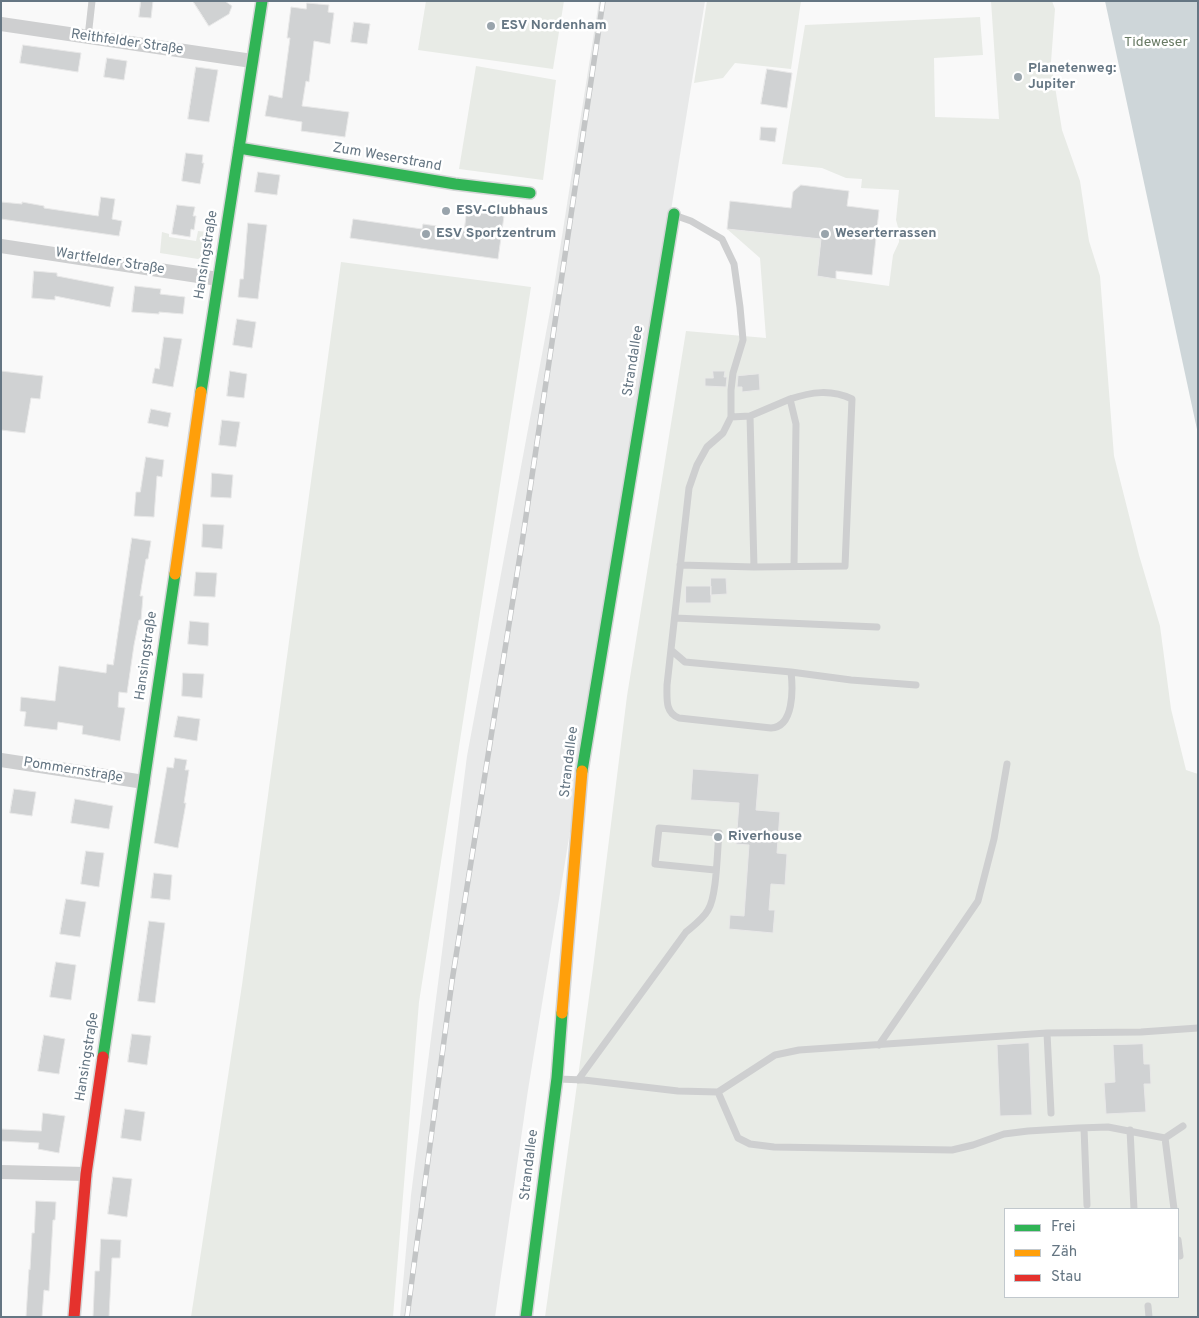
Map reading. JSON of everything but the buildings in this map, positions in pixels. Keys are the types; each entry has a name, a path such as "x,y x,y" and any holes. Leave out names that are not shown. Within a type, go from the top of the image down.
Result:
{"street":[{"name":"Hansingstraße","path":"74,1317 86,1174 218,279 262,1"},
{"name":"Reithfelder Straße","path":"1,24 252,61"},
{"name":"Zum Weserstrand","path":"239,148 454,184 530,193"},
{"name":"Strandallee","path":"526,1317 557,1078 582,770 674,214"},
{"name":"Wartfelder Straße","path":"1,246 218,279"},
{"name":"Pommernstraße","path":"1,760 144,782"},
{"path":"1,1172 86,1174"}],"lane":[{"path":"88,37 92,1"},
{"path":"674,214 691,221 722,239 734,264 743,340 730,390 731,417 723,433 707,447 697,465 689,488 666,685 668,709 672,716 679,718 776,728 781,726 789,715 791,672"},
{"path":"680,565 754,567 845,566 852,399 840,393 810,393 790,399 750,416 731,417"},
{"path":"790,399 796,424 794,566"},
{"path":"750,416 754,567"},
{"path":"675,618 877,627"},
{"path":"671,650 685,662 916,685"},
{"path":"879,1045 978,902 994,840 1007,764"},
{"path":"578,1080 686,932 708,912 712,899 716,870 719,833 658,828 655,864 716,870"},
{"path":"557,1078 718,1092 775,1055 799,1050 1047,1033 1141,1032 1198,1028"},
{"path":"1047,1033 1050,1113"},
{"path":"718,1092 738,1138 750,1144 774,1148 952,1150 1004,1134 1028,1131 1108,1128 1130,1130 1165,1138 1183,1126"},
{"path":"1084,1128 1087,1204"},
{"path":"1130,1130 1134,1208"},
{"path":"1165,1138 1174,1208"},
{"path":"1179,1248 1180,1256"},
{"path":"1148,1306 1149,1317"}],"shaded area":[{"name":"ESV Nordenham","path":"426,1 564,1 553,69 418,50"},
{"path":"599,1 705,1 528,1090 495,1317 400,1317 411,1195 467,756 551,306"},
{"path":"707,1 801,1 791,69 735,63 723,78 694,83"},
{"path":"991,1 1052,1 1055,9 1051,62 1062,130 1080,181 1089,241 1100,276 1114,456 1139,555 1160,626 1171,709 1186,770 1198,774 1198,1317 545,1317 593,968 627,696 686,331 766,338 760,258 727,229 821,239 817,276 889,286 893,255 899,242 896,220 899,190 861,188 862,179 846,178 822,168 782,164 805,25 980,17 983,55 934,58 935,117 999,119"},
{"name":"Tideweser","path":"1105,1 1198,1 1198,434"},
{"path":"476,66 556,80 543,180 459,169"},
{"path":"198,231 208,232 204,256 198,259 160,253 162,232 169,234 169,237 196,241"},
{"path":"341,262 531,287 419,1002 393,1317 191,1317 242,985"}],"railway":[{"path":"407,1317 452,981 522,543 603,1"}],"traffic: fast":[{"path":"201,392 262,1"},
{"path":"239,148 455,184 530,193"},
{"path":"582,771 674,214"},
{"path":"103,1057 175,574"},
{"path":"526,1317 557,1078 562,1013"}],"traffic: slow":[{"path":"175,574 201,392"},
{"path":"562,1013 582,771"}],"traffic: jam":[{"path":"74,1317 86,1174 103,1057"}],"place":[{"name":"ESV Nordenham","path":"491,26"},
{"name":"Planetenweg: Jupiter","path":"1018,77"},
{"name":"ESV-Clubhaus","path":"446,211"},
{"name":"ESV Sportzentrum","path":"426,234"},
{"name":"Weserterrassen","path":"825,234"},
{"name":"Riverhouse","path":"718,837"}]}
